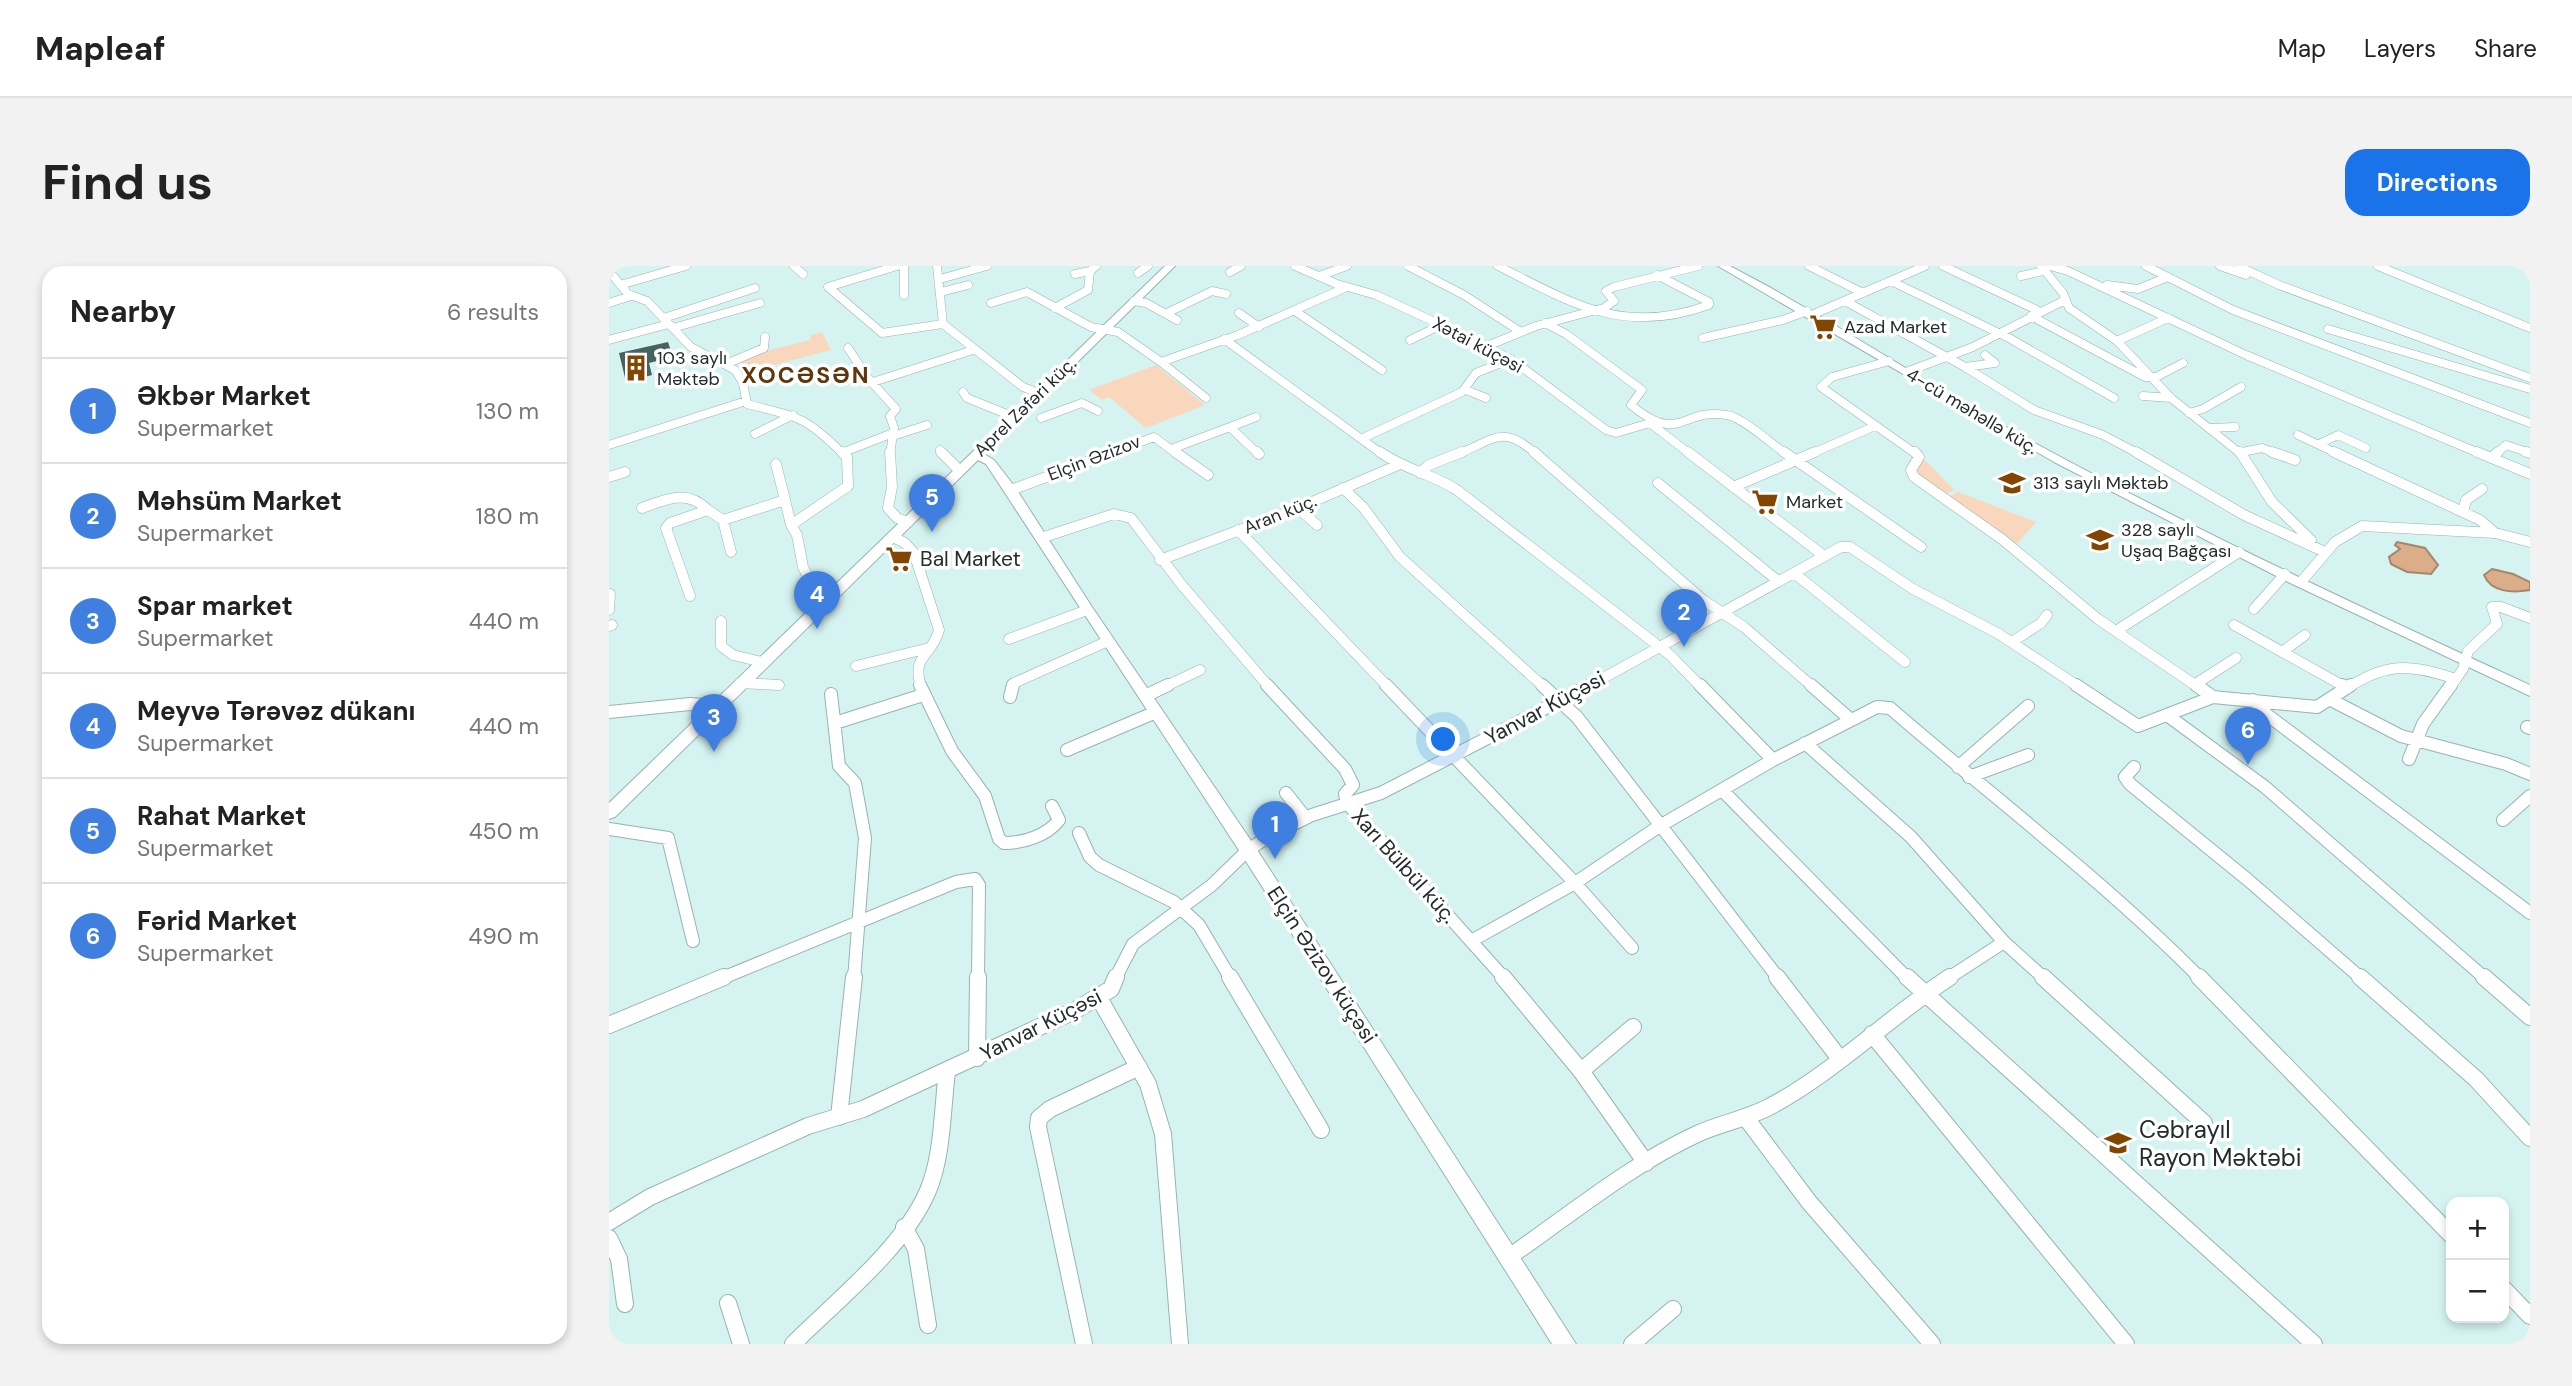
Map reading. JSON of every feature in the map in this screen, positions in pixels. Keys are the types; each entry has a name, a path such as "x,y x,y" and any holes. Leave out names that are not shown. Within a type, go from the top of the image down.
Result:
{"street":[{"path":"620,285 686,266"},
{"path":"794,266 803,274"},
{"path":"897,266 825,284 882,333 919,330 943,324"},
{"path":"904,266 904,295"},
{"path":"937,266 943,324 1023,387 1039,393"},
{"path":"940,279 987,266"},
{"path":"1138,273 1148,266"},
{"name":"Aprel Zəfəri küç.","path":"609,813 1170,266"},
{"path":"1230,272 1241,266"},
{"name":"Xətai küçəsi","path":"1295,266 1347,288 1376,296 1487,346 1511,359 1606,430 1616,433 1650,423 1669,428 1717,414 1731,415 1921,547"},
{"path":"1319,276 1347,266"},
{"path":"1408,266 1464,295 1521,332"},
{"path":"1498,266 1577,305 1626,319 1650,322 1709,305 1709,302 1657,275"},
{"path":"1667,266 1675,271"},
{"path":"1487,346 1545,324 1596,310 1613,301 1606,294 1608,290 1698,266"},
{"name":"4-cü məhəllə küç.","path":"1725,266 1811,313 2057,460 2239,552 2530,691"},
{"path":"1809,266 1863,293"},
{"path":"1893,266 1908,273"},
{"path":"1703,338 1811,313 1925,266"},
{"path":"1943,266 2149,378"},
{"path":"2146,266 2224,307 2530,423"},
{"path":"2220,266 2279,285 2530,378"},
{"path":"2238,266 2279,285"},
{"path":"2378,266 2530,328"},
{"path":"2044,267 2075,313 2117,341 2149,378 2189,414 2242,452 2258,483 2286,519 2325,552"},
{"path":"2021,276 2044,267 2097,285 2246,355 2530,474"},
{"path":"1055,308 1088,290 1093,269 1075,274"},
{"path":"609,271 631,296 647,301 700,354 735,370 743,383 746,401 753,406 793,415 813,424 843,452 850,482 848,486 791,525"},
{"path":"2097,285 2138,289 2168,277"},
{"path":"1891,281 1999,333 2114,398"},
{"path":"941,292 968,285"},
{"path":"667,323 755,288"},
{"path":"1161,362 1259,327 1347,288"},
{"path":"1167,313 1212,291 1226,294"},
{"path":"991,303 1027,292 1091,327 1118,332 1206,398"},
{"path":"609,303 631,296"},
{"path":"1906,372 1945,358 2065,300"},
{"path":"1134,301 1167,313 1177,320"},
{"path":"1845,301 1965,367 2033,410 2103,435 2162,465 2253,519 2325,552"},
{"path":"609,340 667,323 760,303"},
{"path":"1295,311 1383,370"},
{"path":"1238,313 1259,327"},
{"path":"2117,341 2168,318"},
{"path":"1410,340 1443,324"},
{"path":"1545,324 1566,334 1642,390 1631,405 1650,423 1824,556"},
{"path":"2327,329 2530,389"},
{"path":"726,364 764,348 765,337"},
{"path":"1224,339 1398,465 1440,479 1457,490 1660,646 1773,760"},
{"path":"2316,353 2330,347"},
{"path":"848,348 896,409 890,416 893,434 890,448 893,482 888,508 897,518 908,522"},
{"path":"873,382 973,350"},
{"path":"1965,367 1994,364 1985,355"},
{"path":"1363,438 1466,390 1476,373 1511,359"},
{"path":"1889,361 1832,377 1821,387 1919,457 1911,470 1914,477 2003,540 2116,631 2197,683 2213,697"},
{"path":"2149,378 2183,363"},
{"path":"2189,414 2241,387"},
{"path":"1466,390 1486,398"},
{"path":"963,392 967,398 1014,417"},
{"path":"2143,396 2171,398"},
{"path":"609,445 746,401"},
{"path":"1025,407 1044,421 1082,402 1098,411"},
{"path":"755,434 793,415"},
{"path":"1174,448 1256,417"},
{"path":"843,452 927,425"},
{"path":"1733,487 1875,426"},
{"path":"1230,427 1259,454"},
{"path":"2209,428 2235,427"},
{"path":"2298,435 2463,512 2495,533"},
{"path":"2319,444 2338,435 2366,448"},
{"path":"1420,473 1429,465 1501,436 1517,436 1703,600 1744,627 1851,720"},
{"name":"Elçin Əzizov","path":"1011,489 1150,437 1159,438 1208,475"},
{"path":"2492,457 2506,445 2530,453"},
{"path":"2242,452 2262,448 2295,460"},
{"path":"940,450 950,464 959,470"},
{"name":"Elçin Əzizov küçəsi","path":"976,455 991,462 1011,489 1087,610 1248,850 1565,1344"},
{"path":"776,464 791,525 797,535 803,567 822,604"},
{"name":"Aran küç.","path":"1160,560 1298,508 1398,465"},
{"path":"609,477 625,472"},
{"path":"1658,483 1778,581"},
{"path":"1343,488 1363,507 1400,557 1562,701 1840,1059"},
{"path":"2463,512 2466,500 2481,489"},
{"path":"642,508 683,495 697,498 726,524 725,532 731,552"},
{"path":"723,520 785,500"},
{"path":"1298,508 1317,526"},
{"path":"690,596 666,528 675,521 708,510"},
{"name":"Xarı Bülbül küç.","path":"1041,538 1121,513 1131,518 1160,560 1251,670 1345,769 1353,785 1345,793 1346,803 1471,941 1581,1071 1646,1163"},
{"path":"2301,582 2325,552 2347,533 2363,526 2495,533 2530,541"},
{"path":"1238,530 1575,883 1632,948"},
{"path":"893,537 911,547 914,553 939,630 940,636 918,662 916,671 923,695 952,751 985,796 1003,843 1017,843 1058,824 1052,806"},
{"name":"Yanvar Küçəsi","path":"609,1222 650,1197 808,1126 839,1117 947,1072 1099,998 1117,981 1125,956 1133,944 1183,908 1248,850 1305,817 1381,793 1453,757 1562,701 1841,547 1850,547 1913,589 1954,608 2012,642 2132,724 2144,726 2213,697 2311,707 2333,701"},
{"path":"2116,631 2239,552"},
{"path":"1794,573 1905,662"},
{"path":"2254,609 2285,574"},
{"path":"609,610 610,594"},
{"path":"2409,759 2423,724 2463,669 2468,650 2497,624 2492,607 2501,607 2530,618"},
{"path":"1009,639 1087,610"},
{"path":"2012,642 2041,623 2047,615"},
{"path":"721,621 721,646 726,652 762,662"},
{"path":"2234,625 2347,688"},
{"path":"2282,652 2305,635"},
{"path":"1010,697 1014,684 1108,641"},
{"path":"856,666 908,651 929,648"},
{"path":"2197,683 2236,658"},
{"path":"2456,679 2412,667 2391,666 2375,670 2347,688 2333,701 2388,731 2506,764 2530,775"},
{"path":"1145,696 1199,670"},
{"path":"740,683 779,685"},
{"path":"831,695 839,766 855,783 863,813 865,838 860,921 839,1117"},
{"path":"835,723 923,695"},
{"path":"2253,700 2262,711 2375,796 2447,845 2530,914"},
{"path":"609,712 690,704 716,706"},
{"path":"1963,772 2028,706"},
{"path":"1471,941 1575,883 1658,827 1773,760 1877,707 1890,708 1963,772 2087,871 2175,953 2446,1231"},
{"path":"1067,750 1156,712"},
{"path":"2167,715 2265,787 2530,1017"},
{"path":"1805,743 1910,837 2004,942 2204,1123"},
{"path":"1963,772 2028,755"},
{"path":"2134,767 2126,777 2130,784 2248,880 2476,1079 2530,1138"},
{"path":"1722,790 1924,995 2313,1344"},
{"path":"1286,793 1305,817"},
{"path":"2503,820 2530,796"},
{"path":"609,829 669,838 693,941"},
{"path":"1079,833 1090,856 1099,865 1183,908 1199,925 1321,1130"},
{"path":"609,1025 956,882 975,879 979,885 978,1058"},
{"path":"1509,1257 1646,1163 1697,1134 1767,1108 1840,1059 1924,995 2004,942"},
{"path":"1099,998 1139,1067 1154,1100 1166,1153 1180,1344"},
{"path":"1581,1071 1633,1027"},
{"path":"1872,1034 2126,1344"},
{"path":"1084,1344 1038,1126 1039,1118 1050,1109 1139,1067"},
{"path":"793,1344 904,1227 921,1205 930,1186 947,1072"},
{"path":"1746,1118 1809,1202 1932,1344"},
{"path":"904,1227 916,1249 928,1325"},
{"path":"609,1238 619,1259 625,1304"},
{"path":"2509,1294 2530,1316"},
{"path":"729,1303 741,1344"},
{"path":"1632,1344 1673,1310"}],"shaded area":[{"path":"822,332 831,350 744,373 741,363 750,355 811,340 810,335"},
{"path":"1156,365 1205,405 1146,428 1109,397 1102,400 1089,390"},
{"path":"1923,460 1954,490 1946,494 1914,473"},
{"path":"1958,492 2036,522 2017,544 1950,496"},
{"path":"2397,542 2425,548 2438,565 2431,574 2407,572 2391,564 2389,557 2400,549 2395,545"},
{"path":"2492,569 2530,582 2530,590 2510,591 2497,588 2487,581 2484,575"}],"building":[{"name":"103 saylı Məktəb","path":"668,342 673,357 649,363 652,375 626,382 619,353"}],"place":[{"name":"Azad Market","path":"1823,327"},
{"name":"103 saylı Məktəb","path":"636,368"},
{"name":"313 saylı Məktəb","path":"2012,483"},
{"name":"Market","path":"1765,502"},
{"name":"Rahat Market","path":"932,532"},
{"name":"328 saylı Uşaq Bağçası","path":"2100,540"},
{"name":"Bal Market","path":"899,559"},
{"name":"Meyvə Tərəvəz dükanı","path":"817,629"},
{"name":"Məhsüm Market","path":"1684,647"},
{"name":"Spar market","path":"714,752"},
{"name":"Fərid Market","path":"2248,765"},
{"name":"Əkbər Market","path":"1275,859"},
{"name":"Cəbrayıl Rayon Məktəbi","path":"2118,1143"}],"district":[{"name":"XOCƏSƏN","path":"806,375"}]}
